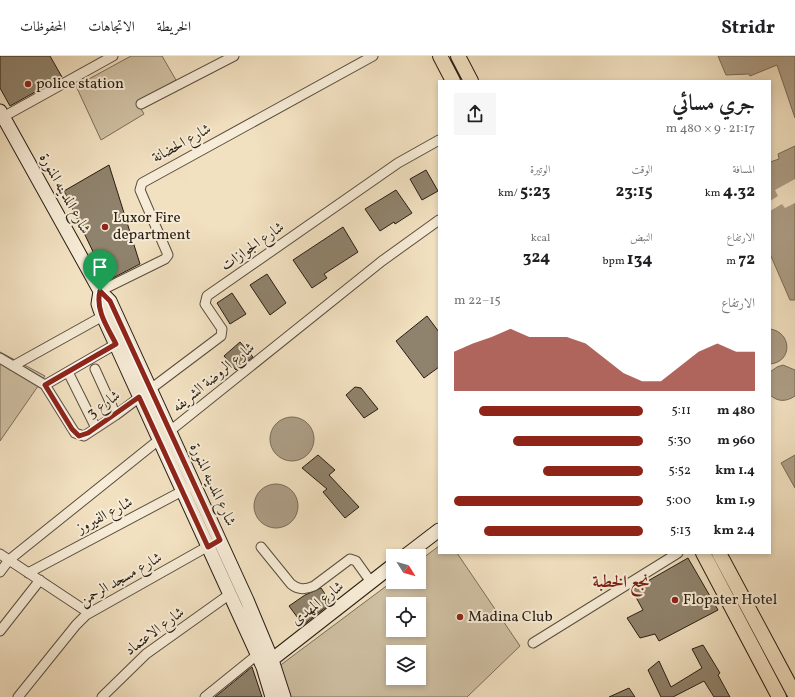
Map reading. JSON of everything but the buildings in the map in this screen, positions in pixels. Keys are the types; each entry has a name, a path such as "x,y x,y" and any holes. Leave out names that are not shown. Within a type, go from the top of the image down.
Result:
{"main road":[{"path":"440,56 452,80"},
{"path":"458,56 470,80"},
{"name":"شارع المدينه المنورة","path":"2,114 100,291 110,301 220,540 267,664 284,697"},
{"name":"شارع المدينه المنورة","path":"100,291 98,304 139,397 257,655 267,664 272,697"},
{"path":"414,549 438,531"},
{"path":"704,554 779,697"},
{"path":"720,554 795,695"},
{"name":"شارع المهدى","path":"267,664 386,570"}],"street":[{"path":"2,114 113,56"},
{"path":"141,104 234,56"},
{"name":"شارع الحضانة","path":"100,291 165,259 168,255 140,190 142,183 372,56"},
{"name":"شارع الجوازات","path":"139,397 221,336 222,329 205,304 206,296 398,163 438,141"},
{"name":"شارع الروضة الشريفه","path":"0,572 9,560 382,261 438,221"},
{"path":"13,366 103,316"},
{"path":"45,385 116,344"},
{"name":"شارع 3","path":"0,358 45,385 75,433 84,436 116,415 139,397"},
{"path":"95,369 116,415"},
{"path":"68,372 96,428"},
{"name":"شارع الفيروز","path":"28,573 194,485"},
{"name":"شارع مسجد الرحمن","path":"18,697 76,625 89,613 220,540"},
{"path":"262,547 291,584 296,588 308,589 314,586 350,559 356,561 371,582"},
{"path":"0,554 89,613"},
{"path":"533,643 676,554"},
{"path":"0,631 40,580"},
{"name":"شارع الاعتماد","path":"102,697 146,654 230,594"},
{"path":"205,697 257,655"}],"shaded area":[{"path":"131,56 162,56 176,80 137,102 144,114 101,140 76,86"},
{"path":"718,56 795,56 795,118 777,65 750,76 749,74 726,75"},
{"path":"795,146 795,300 790,300 771,256 771,162 779,159 778,154"},
{"path":"771,329 783,335 786,341 786,353 778,362 771,364"},
{"path":"0,352 45,376 0,441"},
{"path":"783,365 795,370 795,396 788,399 779,400 771,396 771,371"},
{"path":"288,417 296,417 308,423 314,435 314,443 308,455 296,461 288,461 276,455 270,443 270,435 276,423"},
{"path":"795,455 795,488 781,463"},
{"path":"272,484 280,484 292,490 298,502 298,510 292,522 280,528 272,528 260,522 254,510 254,502 260,490"},
{"name":"Madina Club","path":"438,547 438,554 458,554 520,646 467,697 290,697 278,667 386,586 386,589 426,589 426,556"}],"pier":[{"path":"795,179 795,203 785,208 782,204 771,210 771,200 778,196 775,190"}],"place":[{"name":"police station","path":"28,84"},
{"name":"Luxor Fire department","path":"105,227"},
{"name":"Flopater Hotel","path":"675,600"},
{"name":"Madina Club","path":"460,617"}],"district":[{"name":"نجع الخطبة","path":"621,582"}],"route":[{"path":"100,291 110,301 220,540 208,547 139,397 116,415 84,436 79,436 72,429 52,394 45,385 116,344 98,304 100,291"}]}
